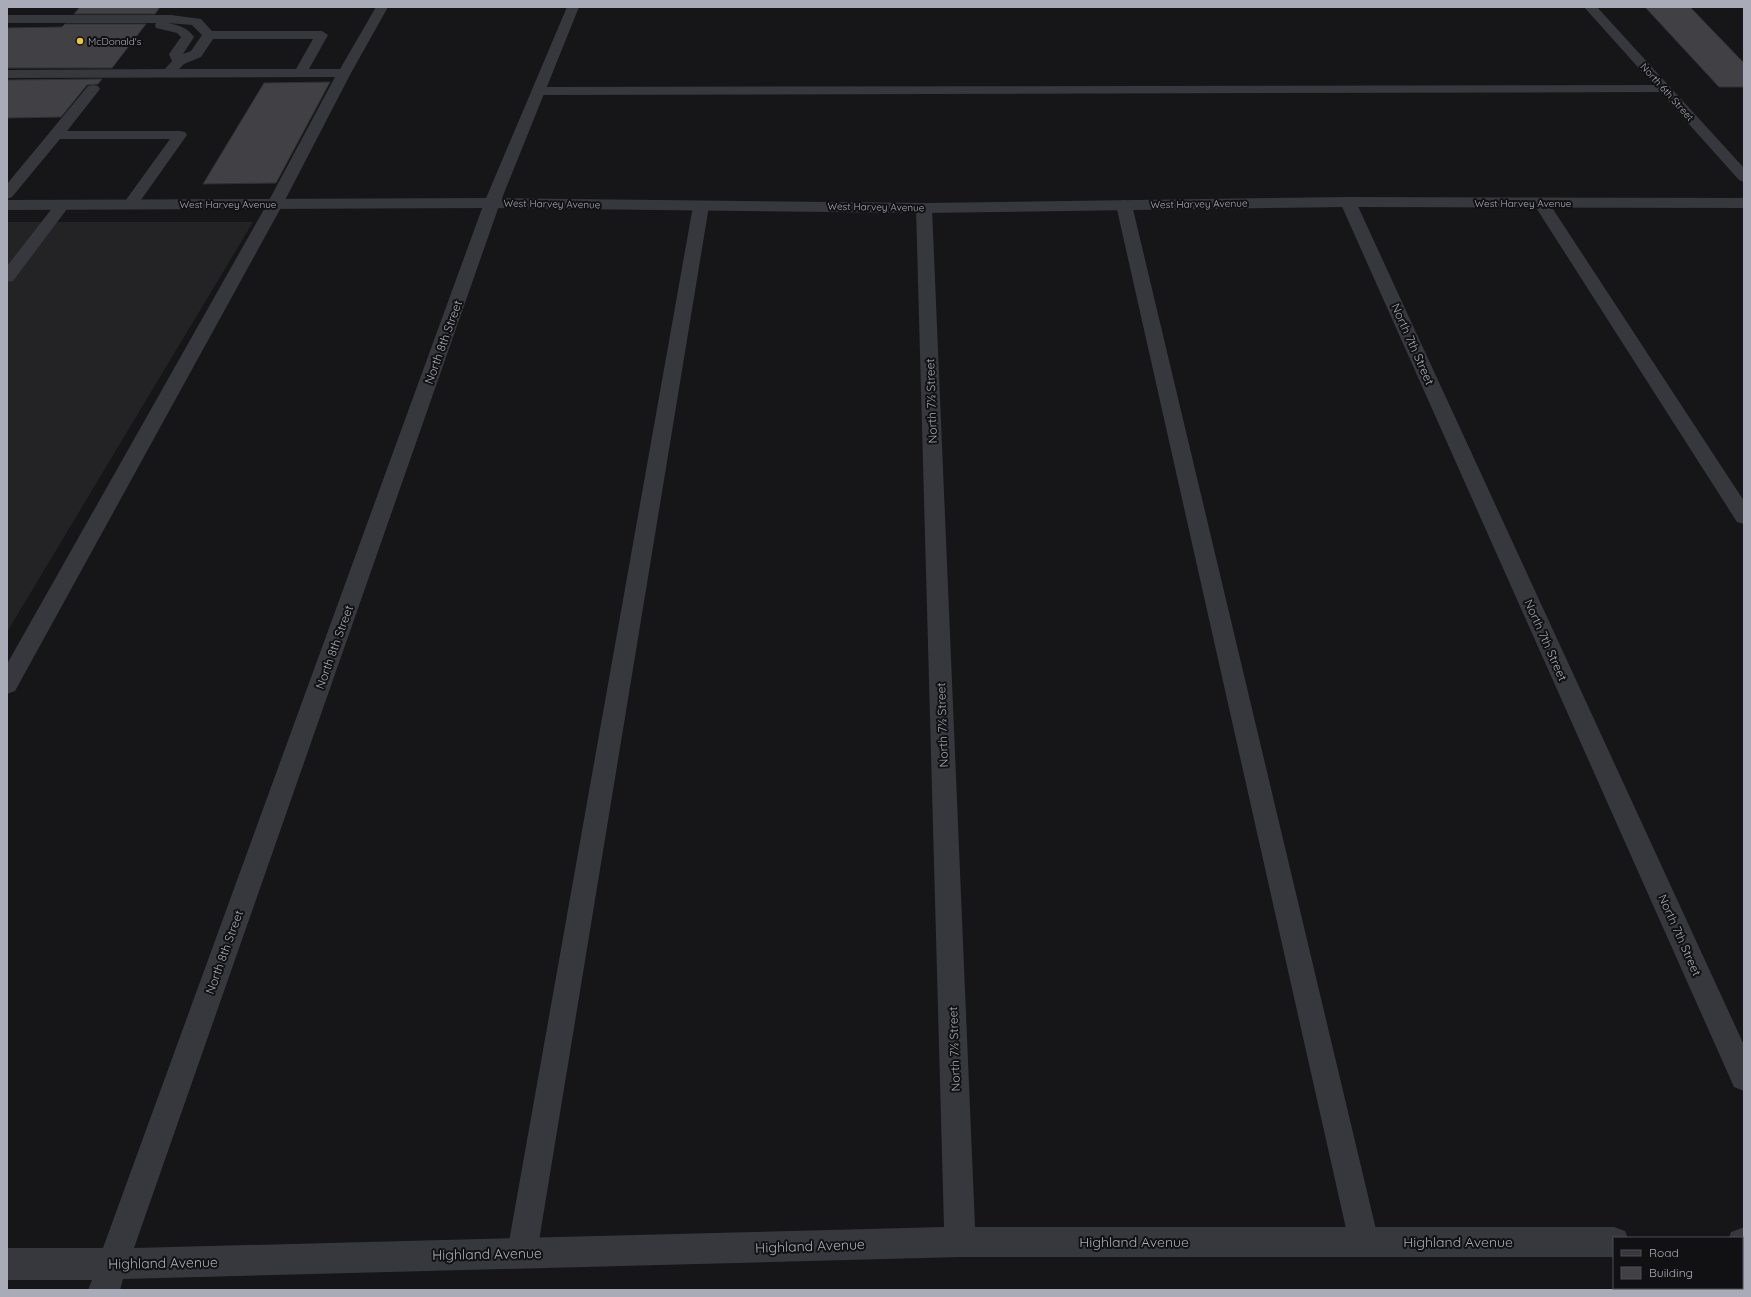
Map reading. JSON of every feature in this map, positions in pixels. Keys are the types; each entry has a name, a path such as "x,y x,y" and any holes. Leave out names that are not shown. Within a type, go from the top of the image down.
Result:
{"street":[{"path":"7,685 275,204 344,72 382,7"},
{"name":"North 8th Street","path":"108,1277 492,203 573,7"},
{"name":"North 6th Street","path":"1590,7 1744,178"},
{"path":"7,19 171,19 196,22 209,35 322,35 300,73"},
{"path":"7,25 142,24 163,26 182,30 188,37 176,54 179,61"},
{"path":"169,74 179,61 196,54 209,35"},
{"path":"7,74 344,72"},
{"path":"7,194 93,89"},
{"path":"539,91 1663,89"},
{"path":"56,135 180,135 132,204"},
{"name":"West Harvey Avenue","path":"7,205 492,203 924,208 1348,202 1744,203"},
{"name":"North 7th Street","path":"1348,202 1744,1077"},
{"path":"1541,203 1744,517"},
{"path":"7,277 62,205"},
{"path":"1124,205 1364,1242"},
{"path":"522,1253 701,206"},
{"name":"North 7½ Street","path":"924,208 960,1242"},
{"name":"Highland Avenue","path":"7,1264 108,1277 522,1253 960,1242 1613,1242"}],"shaded area":[{"path":"7,222 253,222 7,632"}],"building":[{"path":"80,7 160,7 155,14 74,14"},
{"path":"1645,7 1690,7 1744,63 1744,87 1719,87"},
{"path":"65,24 146,24 112,68 7,68 7,28 62,27"},
{"path":"102,79 98,84 87,85 61,117 7,118 7,80"},
{"path":"330,82 276,183 203,184 264,83"}],"place":[{"name":"McDonald's","path":"80,41"}]}
